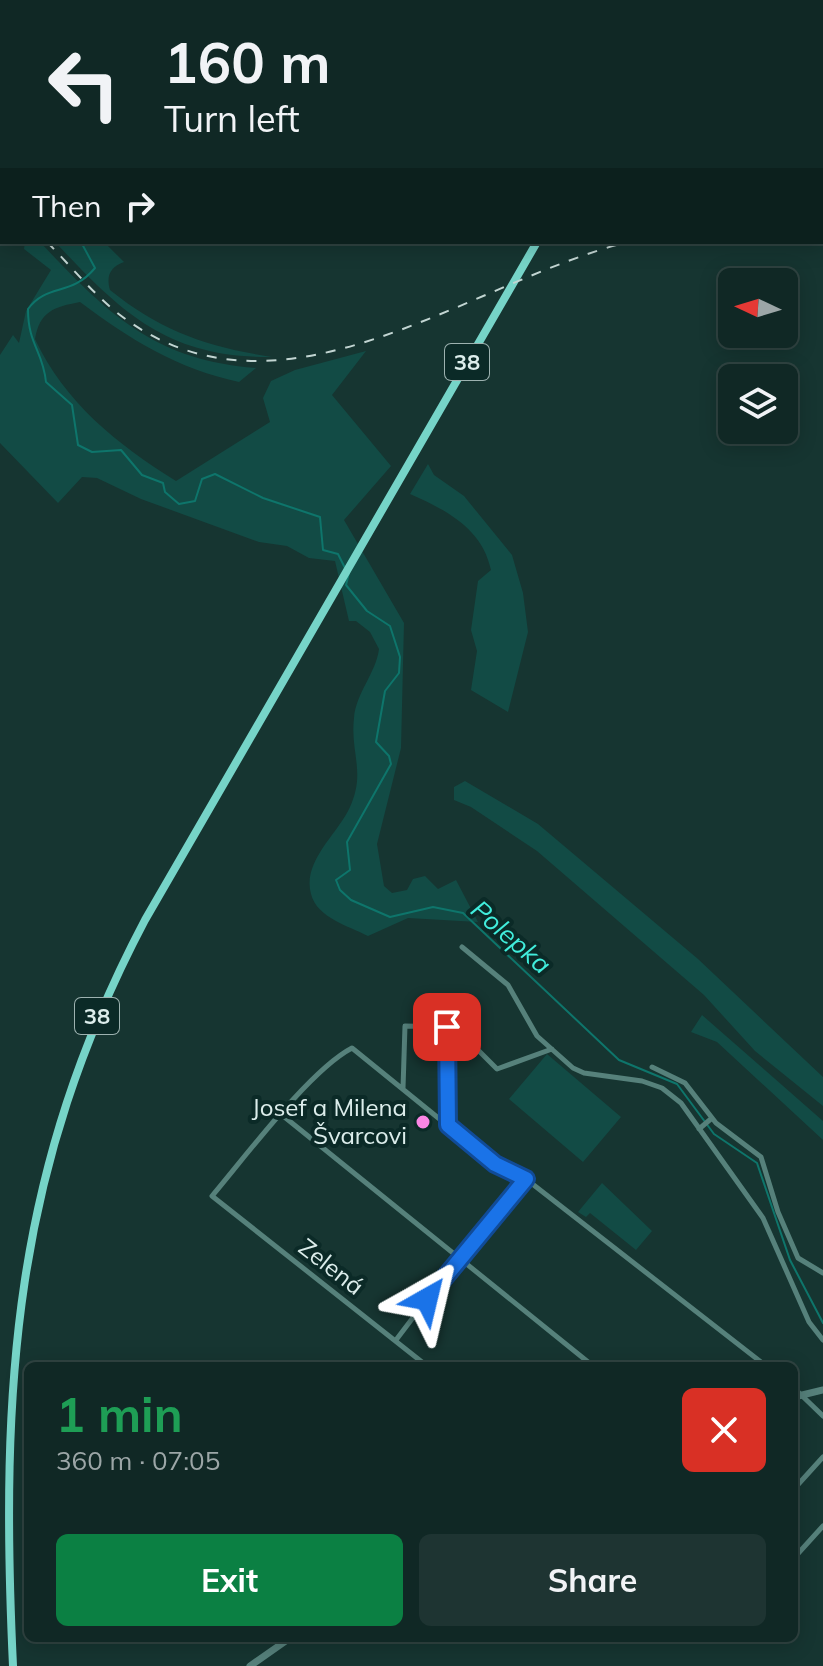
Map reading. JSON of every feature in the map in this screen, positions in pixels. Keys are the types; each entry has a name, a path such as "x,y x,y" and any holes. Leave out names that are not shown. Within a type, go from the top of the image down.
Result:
{"main road":[{"name":"38","path":"13,1666 0,1508 2,1404 13,1305 39,1181 75,1070 121,966 536,244"}],"street":[{"path":"462,947 508,985 537,1036 584,1073 624,1077 662,1088 681,1103 763,1218 809,1322 823,1340"},
{"path":"403,1089 405,1026 457,1029 497,1069 552,1049"},
{"path":"447,1027 448,1125"},
{"path":"588,1362 282,1115 339,1055 352,1048 495,1164 526,1179 761,1362"},
{"path":"652,1067 685,1083 710,1120 761,1157 778,1212 798,1258 823,1273"},
{"name":"Zelená","path":"282,1115 212,1196 422,1362"},
{"path":"700,1127 710,1120"},
{"path":"396,1340 459,1257 526,1179"},
{"path":"798,1396 823,1390"},
{"path":"798,1391 823,1416"},
{"path":"798,1485 823,1457"},
{"path":"798,1554 823,1526"},
{"path":"250,1666 284,1642"}],"shaded area":[{"path":"25,244 42,244 111,311 134,329 160,343 188,355 256,368 239,382 195,369 136,340 80,302 50,312 40,322 35,339 61,383 77,402 113,437 176,481 270,422 263,398 271,381 295,370 366,351 332,395 391,466 344,520 404,623 401,748 377,844 384,886 392,893 407,890 413,879 425,876 438,889 456,880 478,922 408,918 368,936 327,915 314,902 310,882 316,859 345,817 355,795 357,773 353,730 356,709 379,649 370,632 356,621 349,621 335,561 309,558 287,546 259,542 141,499 97,478 82,477 58,503 0,443 0,355 13,335 19,343 26,311 51,270 24,249"},
{"path":"57,244 106,244 124,262 110,273 110,290 129,304 186,335 226,348 272,357 235,355 175,340 125,310"},
{"path":"428,464 434,475 464,496 512,555 523,593 528,632 508,712 471,690 477,651 471,630 478,581 491,570 480,543 461,522 410,494"},
{"path":"465,781 538,824 698,959 823,1077 823,1106 755,1051 704,995 537,851 471,807 454,800 454,787"},
{"path":"702,1015 823,1121 823,1140 717,1042 691,1032"},
{"path":"547,1054 621,1117 583,1162 509,1099"},
{"path":"602,1183 652,1231 636,1250 590,1213 586,1217 578,1212"}],"waterway":[{"name":"Polepka","path":"82,244 95,268 77,283 43,296 28,309 30,331 46,382 72,405 78,445 92,452 121,450 142,475 163,483 165,492 179,504 195,501 202,479 215,474 263,498 320,517 323,550 338,554 345,568"},
{"name":"Polepka","path":"349,573 346,585 367,611 390,626 400,657 399,673 385,691 376,742 389,756 391,764 347,842 350,870 336,880 340,890 351,900 390,917 433,907 463,913 619,1060 677,1084 714,1134 757,1163 790,1260 823,1323"}],"railway":[{"path":"49,244 120,315 181,349 244,361 309,356 374,339 567,262 622,244"},
{"path":"819,244 823,245"}],"place":[{"name":"Josef a Milena Švarcovi","path":"423,1122"}],"route":[{"path":"427,1299 526,1179 495,1164 448,1125 447,1027"}]}
